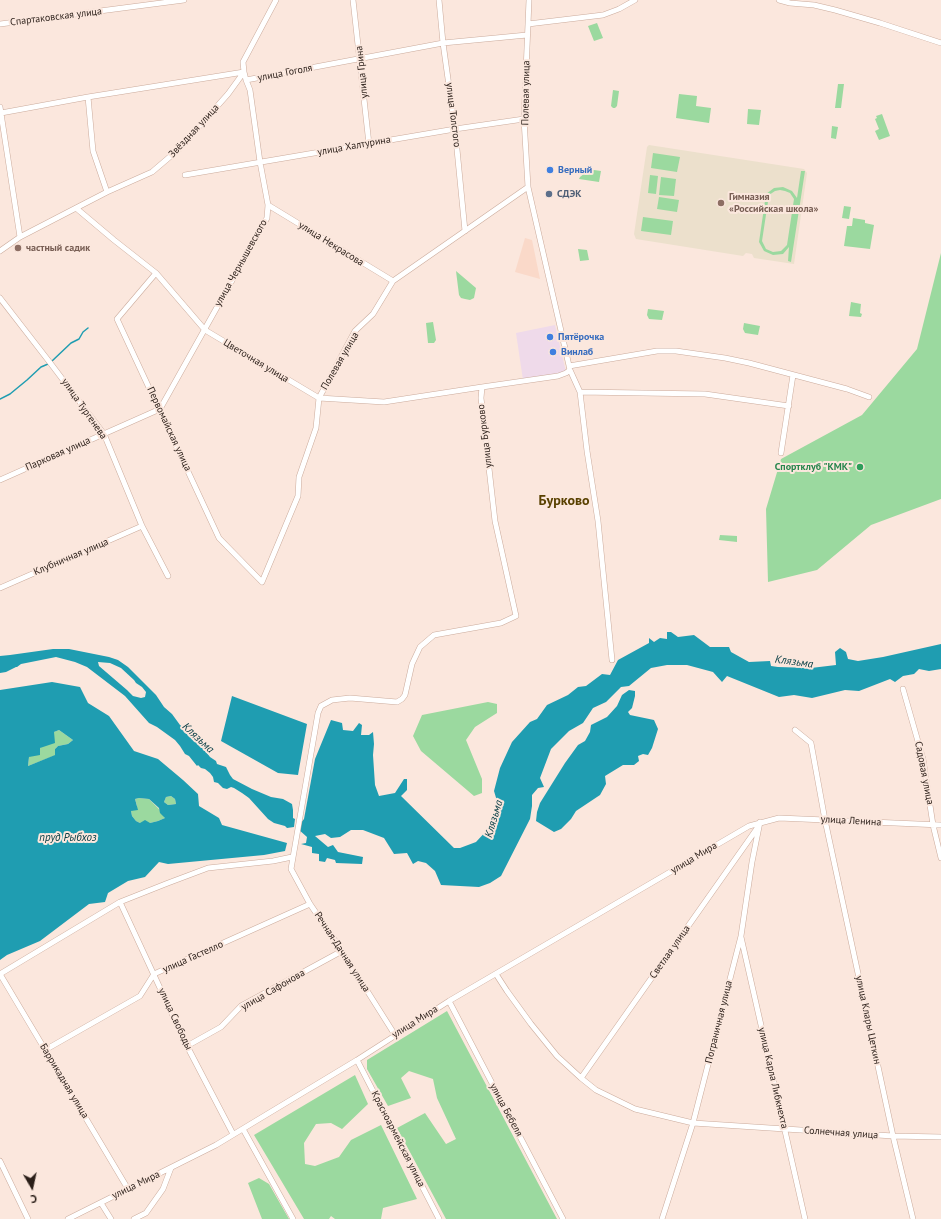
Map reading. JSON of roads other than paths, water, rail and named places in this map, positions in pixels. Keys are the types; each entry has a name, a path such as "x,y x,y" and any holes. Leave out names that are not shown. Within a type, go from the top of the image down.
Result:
{"street":[{"name":"Спартаковская улица","path":"0,24 184,0"},
{"name":"Звёздная улица","path":"0,251 20,237 107,192 152,172 179,149 228,94 244,72 244,62 276,0"},
{"name":"улица Грина","path":"353,0 369,144"},
{"name":"улица Толстого","path":"439,0 443,43 455,129 465,231"},
{"name":"Полевая улица","path":"529,0 524,119 528,187 570,368"},
{"path":"528,24 603,15 619,9 635,0"},
{"path":"779,0 828,8 941,43"},
{"name":"улица Гоголя","path":"1,113 88,97 244,72 246,80 443,43 527,36"},
{"name":"улица Чернышевского","path":"160,409 267,218 268,205 260,162 250,90 246,80"},
{"path":"88,97 93,151 107,192"},
{"path":"0,107 20,237"},
{"name":"улица Халтурина","path":"185,175 455,129 524,119"},
{"name":"Полевая улица","path":"262,582 298,496 299,477 316,428 319,398 355,331 373,314 393,282 528,187"},
{"name":"улица Некрасова","path":"268,205 393,282"},
{"name":"Цветочная улица","path":"76,208 156,273 205,330 319,398 384,402 482,388"},
{"name":"Первомайская улица","path":"156,273 117,319 219,538 262,582"},
{"name":"улица Тургенева","path":"0,298 104,434 142,526 168,576"},
{"path":"482,388 558,376 566,374 570,368 657,351 671,351 725,358 749,363 869,396"},
{"path":"570,368 580,392 587,451 598,521 612,660"},
{"path":"780,453 793,376"},
{"name":"улица Бурково","path":"292,857 318,713 321,706 332,700 350,698 397,702 405,695 412,664 420,647 434,635 501,623 516,616 500,548 481,398 482,388"},
{"path":"580,392 705,394 789,406"},
{"name":"Парковая улица","path":"0,480 160,409"},
{"name":"Клубничная улица","path":"0,588 142,526"},
{"name":"Садовая улица","path":"903,689 923,759 933,825 941,858"},
{"name":"улица Клары Цеткин","path":"796,730 811,743 825,820 893,1136 913,1219"},
{"name":"улица Ленина","path":"760,824 778,818 941,825"},
{"name":"Пограничная улица","path":"662,1219 693,1123 741,936 752,862 760,824"},
{"name":"улица Мира","path":"68,1219 171,1168 233,1134 357,1060 449,1001 749,826 760,824"},
{"name":"Светлая улица","path":"581,1078 760,824"},
{"path":"0,974 120,902 168,882 208,868 273,861 292,857"},
{"name":"Речная-Дачная улица","path":"292,857 291,869 310,904 342,951 395,1035"},
{"name":"улица Свободы","path":"120,902 188,1046 233,1134"},
{"name":"улица Гастелло","path":"45,1050 140,996 154,974 310,904"},
{"name":"улица Карла Либкнехта","path":"741,936 805,1219"},
{"name":"улица Сафонова","path":"188,1046 221,1027 242,1006 342,951"},
{"name":"Баррикадная улица","path":"0,974 128,1189"},
{"name":"Солнечная улица","path":"496,974 527,1019 557,1056 596,1090 635,1109 693,1123 893,1136 941,1137"},
{"name":"улица Бебеля","path":"449,1001 563,1219"},
{"name":"Красноармейская улица","path":"357,1060 440,1219"},
{"path":"243,1128 293,1219"},
{"path":"0,1161 28,1219"},
{"path":"134,1219 146,1213 163,1189 171,1168"},
{"path":"101,1203 111,1219"},
{"path":"146,1213 150,1219"}],"water":[{"name":"Клязьма","path":"667,632 671,632 678,637 694,635 710,647 729,647 731,652 749,662 770,661 771,666 778,667 811,668 836,665 835,652 840,648 846,652 848,659 858,661 941,644 941,669 929,671 919,669 914,674 903,676 895,682 890,679 859,691 845,690 812,698 794,695 779,697 727,676 722,682 713,672 687,665 667,665 651,668 629,686 621,687 606,702 593,708 583,723 569,731 551,749 540,778 544,787 538,788 532,795 530,819 501,876 490,883 479,887 441,885 435,871 426,863 418,861 413,864 407,853 394,854 384,838 363,830 351,830 340,837 331,838 325,834 315,836 328,847 333,845 338,852 363,857 362,864 336,863 335,860 327,858 325,862 319,861 319,854 312,853 312,847 301,844 306,843 307,837 298,829 299,825 304,819 315,759 331,720 342,723 343,730 353,731 359,723 362,725 361,735 369,735 373,732 375,785 379,796 395,793 404,779 407,779 407,790 401,796 454,848 460,848 476,842 489,828 497,801 494,791 500,768 512,742 530,722 537,719 547,705 568,695 578,687 586,686 602,674 610,675 618,660 649,643 649,638 654,642 660,638 667,639"},
{"path":"53,649 69,649 118,660 128,667 156,695 164,707 172,714 180,725 187,730 198,745 216,761 217,764 226,767 233,779 252,789 271,797 283,799 292,804 293,818 295,819 294,827 287,828 274,823 242,793 231,787 227,789 223,788 218,783 214,782 210,773 198,765 197,766 189,756 185,754 175,740 149,723 125,696 87,667 56,657 21,664 6,672 0,673 0,656","holes":["98,662 110,663 121,668 142,687 146,692 145,697 141,698 133,696 99,666"]},
{"name":"пруд Рыбхоз","path":"52,682 80,687 88,703 109,716 134,751 158,759 183,780 198,794 199,806 219,818 222,825 287,843 285,851 264,855 168,864 159,862 145,877 128,881 108,893 105,902 89,904 40,941 7,955 0,960 0,690","holes":["59,730 73,740 68,744 58,746 55,749 55,755 28,766 29,757 40,755 40,748 55,743 54,732","171,796 175,799 176,804 168,805 164,802 166,797","135,799 149,799 159,808 160,813 165,818 150,823 145,820 140,823 136,821 132,816 131,811 138,810"]},
{"path":"629,690 635,691 632,708 628,712 630,715 654,720 658,729 652,748 648,755 643,754 638,756 639,761 634,765 623,765 605,776 606,784 600,795 576,811 571,819 561,829 554,832 536,821 540,803 578,745 585,741 590,732 591,725 607,717 617,706 622,695"},
{"path":"232,696 307,724 298,775 278,773 221,741"}],"waterway":[{"path":"52,361 71,343 79,339 83,332 88,328"},
{"path":"0,399 10,394 41,367 48,364"}],"place":[{"name":"Верный","path":"550,170"},
{"name":"СДЭК","path":"549,194"},
{"name":"Гимназия «Российская школа»","path":"721,203"},
{"name":"частный садик","path":"18,248"},
{"name":"Пятёрочка","path":"550,337"},
{"name":"Винлаб","path":"553,352"},
{"name":"Спортклуб \"КМК\"","path":"860,467"}],"district":[{"name":"Бурково","path":"564,501"}]}
